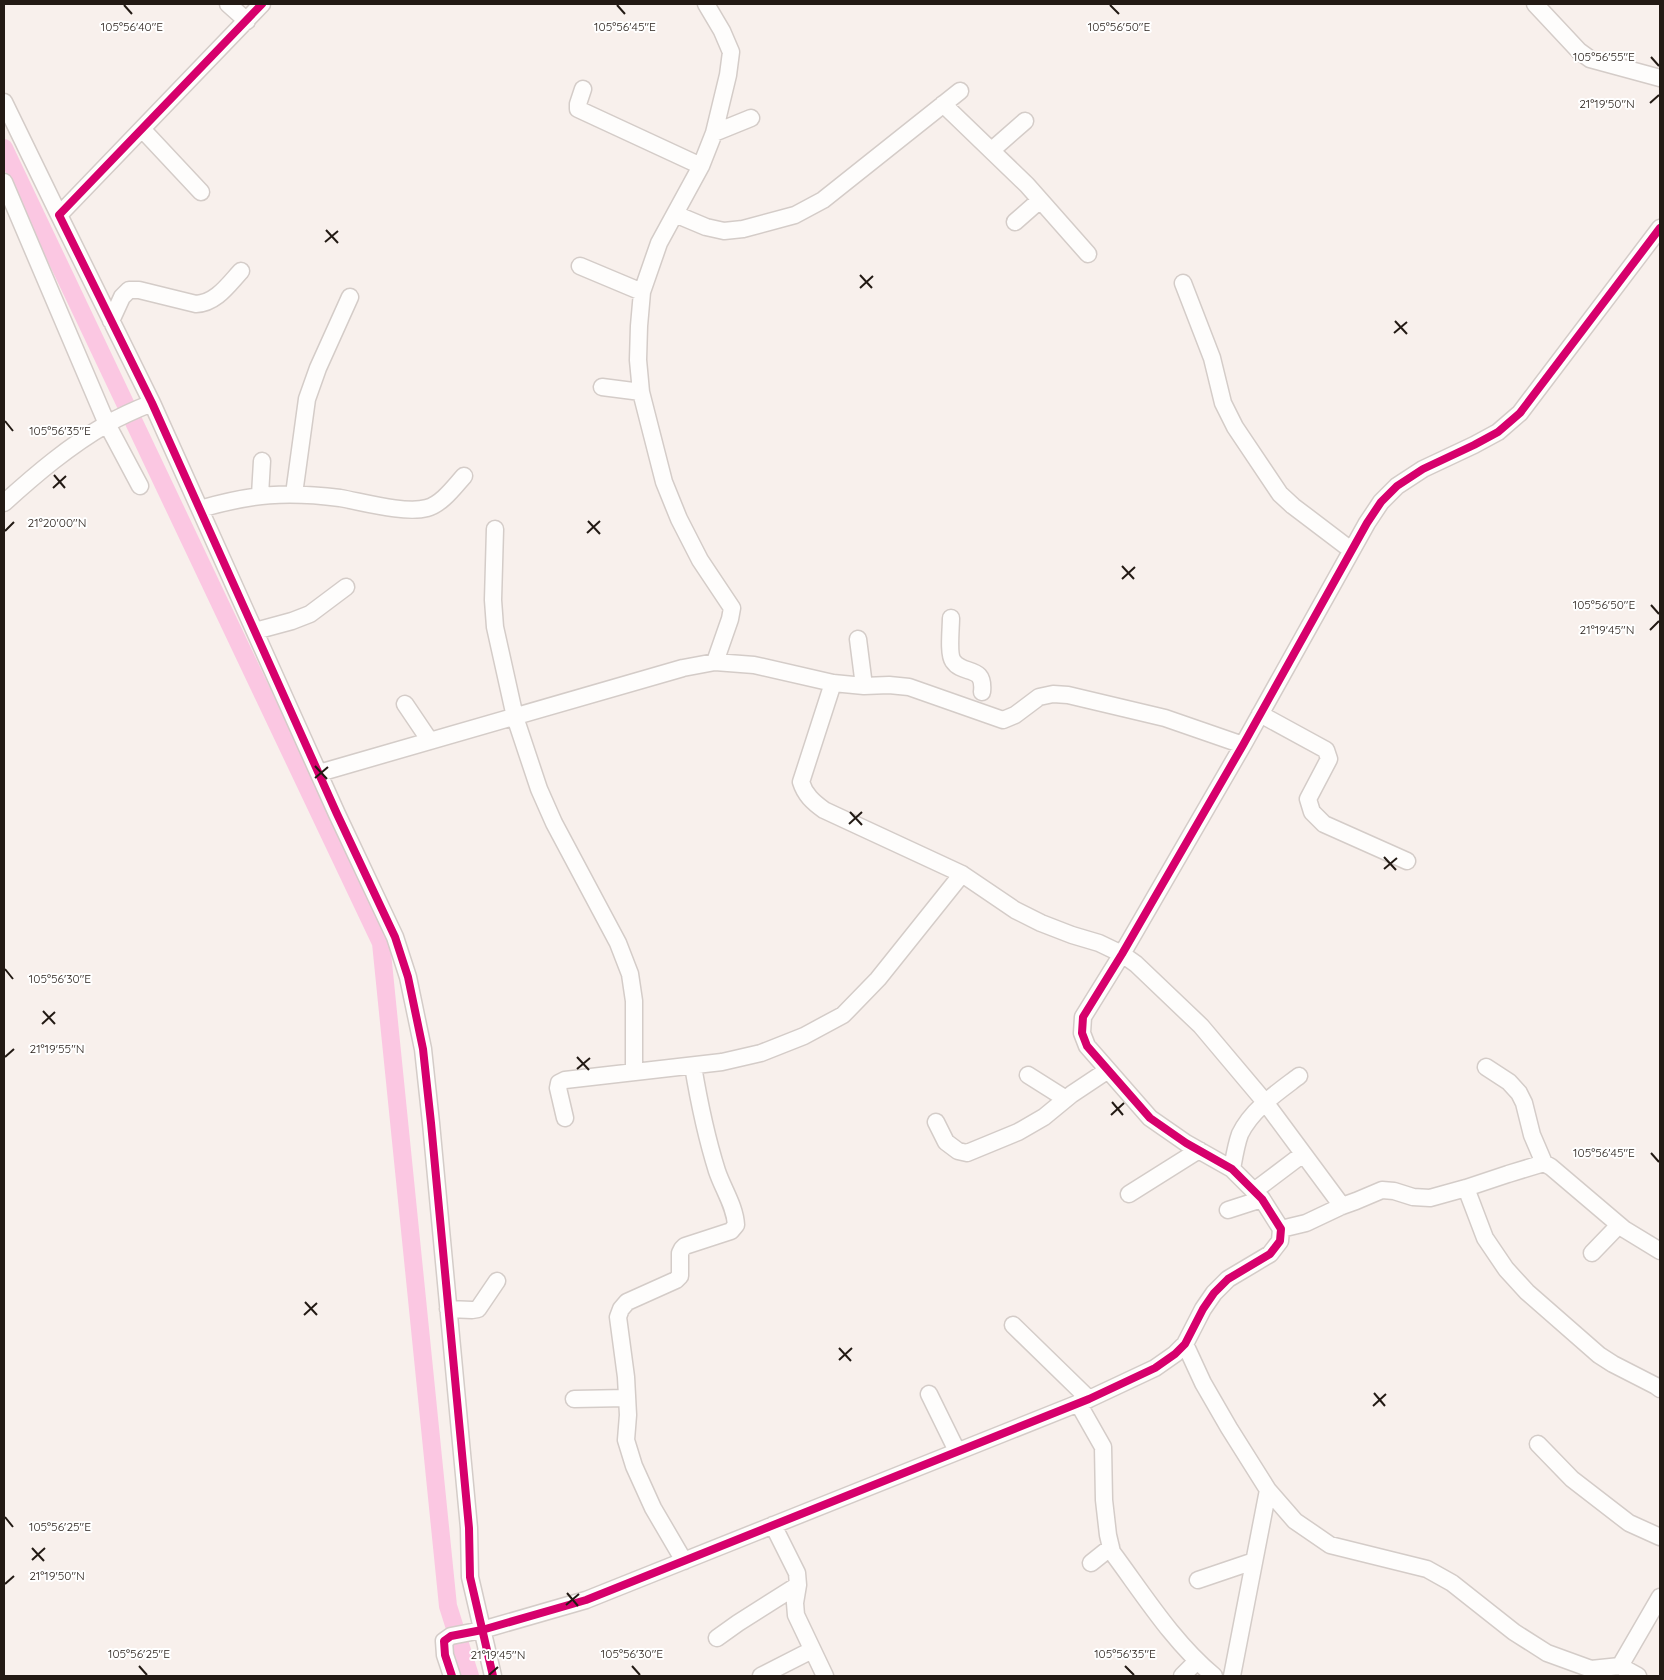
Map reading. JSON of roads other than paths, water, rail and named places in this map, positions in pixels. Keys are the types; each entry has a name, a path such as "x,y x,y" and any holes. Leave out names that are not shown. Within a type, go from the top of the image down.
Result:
{"street":[{"path":"228,4 247,21"},
{"path":"58,215 262,4"},
{"path":"706,4 722,31 731,52 728,75 714,132 701,166 659,244 642,292 638,360 641,392 664,482 679,519 700,560 732,608 715,662"},
{"path":"1535,4 1579,51 1590,59 1660,78"},
{"path":"583,89 578,109 701,166"},
{"path":"675,214 706,227 724,231 743,229 795,215 823,200 960,91"},
{"path":"4,102 111,321 147,405 200,509 337,814 396,936 408,977 423,1049 469,1528 470,1577 476,1632 493,1676"},
{"path":"944,104 992,150 1088,254"},
{"path":"714,132 751,118"},
{"path":"992,150 1025,121"},
{"path":"142,130 201,192"},
{"path":"4,182 113,421 140,486"},
{"path":"1015,222 1040,200"},
{"path":"452,1676 445,1655 444,1641 451,1636 476,1632 586,1600 1084,1401 1155,1368 1175,1354 1185,1344 1203,1309 1214,1293 1228,1279 1270,1254 1280,1240 1282,1229 1258,1195 1232,1169 1150,1118 1087,1046 1082,1033 1083,1017 1122,954 1243,745 1351,550 1382,502 1397,486 1423,469 1498,432 1520,413 1660,228"},
{"path":"580,266 642,292"},
{"path":"111,321 122,297 128,290 139,290 196,304 205,304 217,297 241,271"},
{"path":"1182,283 1212,358 1223,403 1235,428 1280,494 1292,506 1351,550"},
{"path":"294,494 307,399 318,368 350,297"},
{"path":"602,387 641,392"},
{"path":"4,503 40,471 72,447 113,421 147,405"},
{"path":"260,495 262,461"},
{"path":"200,509 235,499 260,495 294,494 339,498 408,509 427,508 444,498 464,476"},
{"path":"495,529 494,627 516,717 539,789 554,823 618,943 630,974 634,1001 634,1072"},
{"path":"256,632 310,614 346,587"},
{"path":"951,618 951,654 953,661 959,666 974,671 980,677 983,684 980,702"},
{"path":"858,639 864,686"},
{"path":"319,773 684,668 715,662 754,665 833,683 864,686 889,685 909,688 980,702 1003,720 1015,715 1039,697 1053,694 1068,695 1148,714 1243,745"},
{"path":"833,683 801,782 804,792 812,801 824,810 962,874 1015,910 1041,923 1099,943 1122,954 1136,964 1201,1026 1265,1102 1342,1206"},
{"path":"404,704 430,742"},
{"path":"1260,714 1326,750 1329,759 1308,799 1312,812 1324,824 1407,861"},
{"path":"565,1118 558,1088 560,1083 565,1080 693,1066 722,1062 761,1053 804,1036 843,1015 878,979 962,874"},
{"path":"684,1561 653,1508 634,1466 626,1440 627,1398 618,1317 620,1309 627,1302 676,1280 680,1276 680,1254 685,1246 730,1231 736,1225 736,1215 719,1176 708,1141 693,1066"},
{"path":"1486,1067 1510,1082 1519,1093 1524,1103 1532,1135 1544,1163"},
{"path":"936,1122 946,1142 958,1151 967,1153 1018,1132 1044,1117 1108,1070"},
{"path":"1028,1075 1066,1099"},
{"path":"1232,1169 1240,1135 1251,1118 1265,1102 1299,1076"},
{"path":"1129,1194 1199,1150"},
{"path":"1228,1210 1258,1195 1303,1154"},
{"path":"1282,1229 1306,1223 1382,1190 1394,1191 1413,1197 1430,1198 1544,1163 1551,1166 1619,1225 1660,1252"},
{"path":"1466,1188 1485,1238 1506,1269 1527,1292 1599,1355 1660,1389"},
{"path":"1592,1253 1619,1225"},
{"path":"448,1309 478,1309 497,1281"},
{"path":"1013,1324 1084,1401 1103,1447 1104,1500 1112,1552 1177,1639 1214,1676"},
{"path":"1185,1344 1203,1383 1268,1490 1295,1521 1330,1545 1427,1569 1452,1583 1514,1632 1547,1653 1591,1669 1620,1666 1638,1676"},
{"path":"929,1394 957,1452"},
{"path":"574,1398 627,1398"},
{"path":"1538,1444 1572,1479 1629,1523 1660,1537"},
{"path":"1232,1676 1268,1490"},
{"path":"773,1525 797,1573 796,1615 825,1676"},
{"path":"1092,1563 1111,1547"},
{"path":"1198,1580 1254,1561"},
{"path":"717,1638 798,1585"},
{"path":"1620,1666 1660,1597"},
{"path":"761,1676 812,1650"},
{"path":"1182,1676 1197,1661"}],"waterway":[{"path":"4,148 381,943 448,1606 470,1676"}]}
